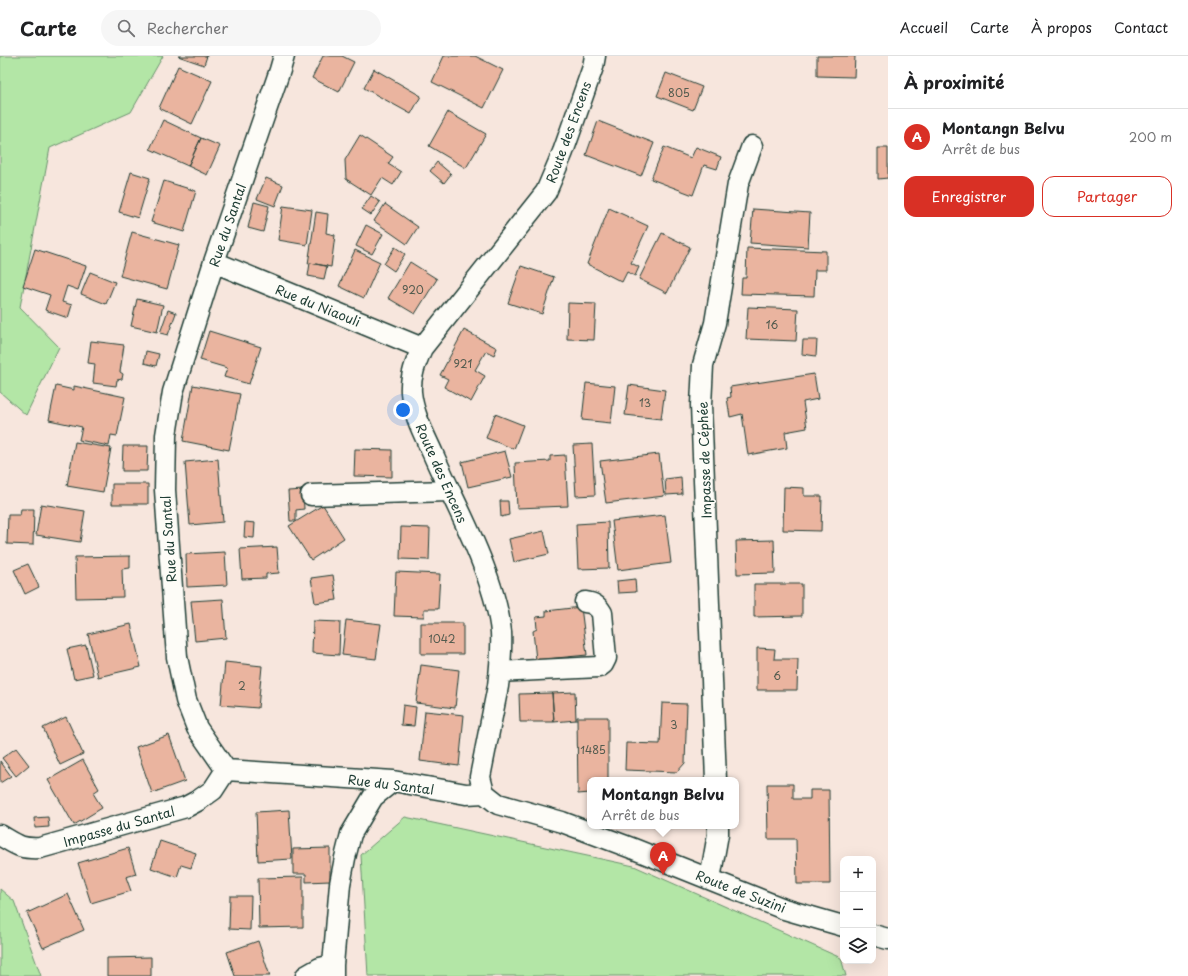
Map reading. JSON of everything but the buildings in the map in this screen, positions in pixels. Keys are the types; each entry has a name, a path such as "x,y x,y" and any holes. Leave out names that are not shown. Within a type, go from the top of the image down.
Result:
{"street":[{"name":"Rue du Santal","path":"284,56 214,262 172,392 166,435 165,490 177,657 186,700 197,728 226,770 393,781 466,794 484,793"},
{"name":"Route des Encens","path":"484,793 480,777 498,686 500,672 501,631 496,603 486,571 421,429 414,408 411,390 413,371 422,348 546,192 563,152 595,56"},
{"name":"Impasse de Céphée","path":"716,777 701,405 703,365 714,323 738,184 752,146"},
{"name":"Rue du Niaouli","path":"214,262 422,348"},
{"path":"311,495 449,491"},
{"path":"500,672 598,667 603,664 606,658 602,613 593,603 584,602"},
{"name":"Impasse du Santal","path":"0,835 15,845 26,848 40,848 186,807 213,790 226,770"},
{"path":"306,976 320,968 333,970 340,884 344,858 351,834 373,797 393,781"},
{"name":"Route de Suzini","path":"484,793 498,804 562,822 784,909 840,925"},
{"path":"710,879 718,829"},
{"path":"876,936 888,939"}],"green space":[{"path":"0,56 163,56 131,112 50,148 20,307 59,347 26,415 0,392"},
{"path":"405,817 634,866 840,958 840,964 843,964 846,976 368,976 361,855"},
{"path":"0,889 14,901 41,976 0,976"}],"place":[{"name":"Montangn Belvu","path":"663,875"}]}
